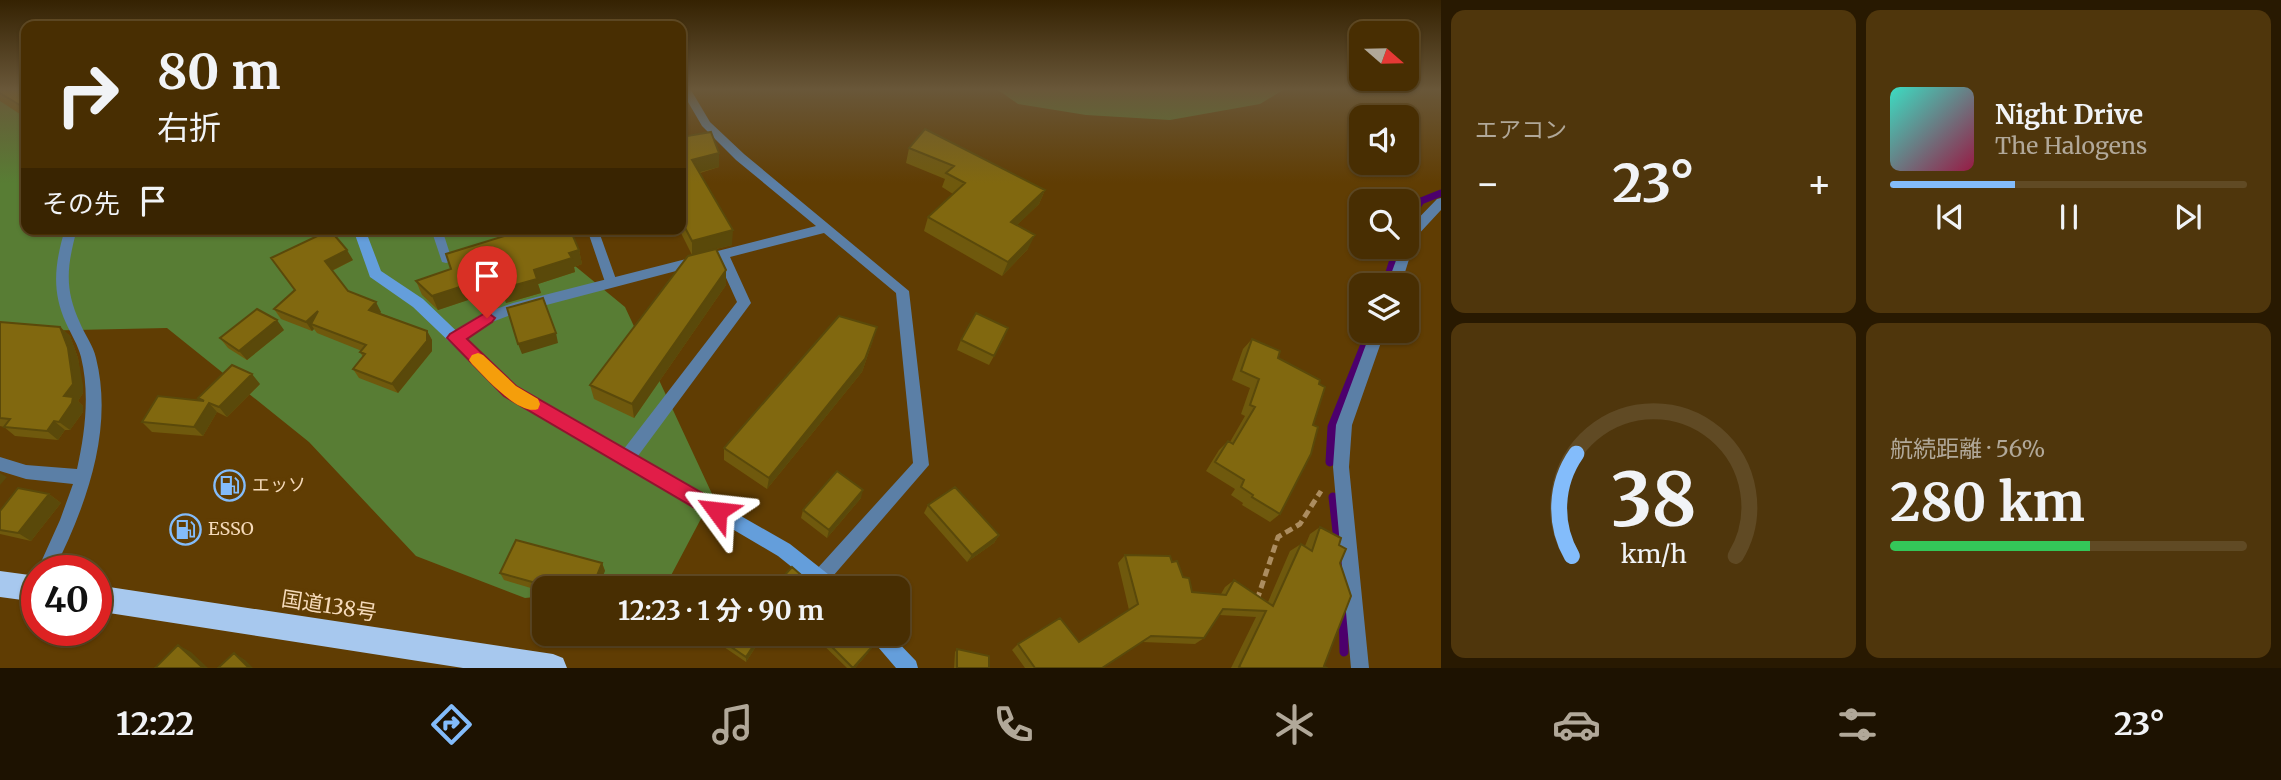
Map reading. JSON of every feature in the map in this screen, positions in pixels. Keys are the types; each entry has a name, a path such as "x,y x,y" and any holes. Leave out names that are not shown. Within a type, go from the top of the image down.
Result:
{"highway":[{"path":"0,584 21,584"},
{"name":"国道138号","path":"112,600 553,668"}],"street":[{"path":"704,121 740,157 902,290 920,465 832,576"},
{"path":"1419,225 1441,202"},
{"path":"455,338 487,318 513,308 827,228"},
{"path":"54,555 69,526 89,455 94,412 89,358 64,305 59,286 60,262 71,235"},
{"path":"361,235 375,274 418,303 510,391 784,550 817,576"},
{"path":"626,459 744,303 722,254"},
{"path":"1360,668 1341,467 1343,425 1374,343"},
{"path":"0,464 26,472 82,478"},
{"path":"889,646 909,668"}],"lane":[{"path":"438,235 446,259 470,251"},
{"path":"594,235 611,282"}],"path":[{"path":"1257,602 1278,537 1300,524 1311,504 1341,467"}],"green space":[{"path":"0,121 21,121 21,235 537,235 625,307 713,496 671,576 532,576 532,597 525,598 416,556 309,442 167,328 30,331 0,336"}],"building":[{"path":"925,129 1045,190 1011,222 1035,235 1008,262 928,217 965,183 946,173 954,166 909,148"},
{"path":"711,132 719,153 692,160 733,230 692,241 686,230 686,136"},
{"path":"319,235 334,235 347,250 325,261 348,291 376,302 369,310 427,331 427,341 392,384 353,369 365,354 360,352 366,345 311,324 318,311 306,322 274,309 295,290 271,258"},
{"path":"508,235 573,235 579,250 569,253 572,258 534,270 537,279 501,289 499,281 470,290 469,284 432,296 416,281 451,269 446,254"},
{"path":"716,249 726,270 632,404 590,385 688,256"},
{"path":"543,298 556,333 518,344 507,308"},
{"path":"257,309 277,320 239,351 220,338"},
{"path":"976,313 1008,328 994,356 961,340"},
{"path":"839,316 877,327 865,359 769,478 724,448"},
{"path":"0,322 60,327 68,348 73,384 64,396 73,397 59,422 54,421 47,431 4,427 10,419 0,418"},
{"path":"1252,339 1280,351 1278,358 1320,380 1319,384 1325,387 1313,425 1318,427 1311,454 1280,514 1252,497 1253,495 1241,487 1244,480 1215,462 1228,441 1233,444 1255,407 1250,405 1259,379 1241,371"},
{"path":"232,365 252,374 219,407 209,403 194,427 142,422 158,396 204,401 198,398"},
{"path":"837,471 863,490 829,530 803,510"},
{"path":"955,487 999,535 972,555 928,505"},
{"path":"18,488 49,494 18,533 0,530 0,511"},
{"path":"1320,527 1341,538 1339,545 1346,549 1340,563 1351,596 1324,666 1327,668 1239,667 1266,611 1223,609 1204,638 1151,636 1102,668 1035,668 1018,644 1060,618 1079,642 1138,604 1125,555 1170,556 1172,562 1177,561 1183,577 1189,578 1192,592 1226,595 1234,580 1273,606 1301,544 1312,551"},
{"path":"516,540 602,563 597,576 532,576 532,582 500,573"},
{"path":"792,567 802,576 784,576"},
{"path":"178,645 203,668 155,668"},
{"path":"730,646 753,646 746,657"},
{"path":"831,646 871,648 853,668"},
{"path":"957,649 989,656 989,668 957,668"},
{"path":"234,653 249,668 218,668"}],"waterway":[{"path":"1419,204 1441,193"},
{"path":"1389,273 1393,259"},
{"path":"1330,462 1332,427 1366,343"},
{"path":"1333,497 1342,575"},
{"path":"1343,606 1344,652"}],"slow traffic":[{"path":"478,360 510,391 532,404"}],"place":[{"name":"エッソ","path":"229,485"},
{"name":"ESSO","path":"185,529"}],"route":[{"path":"487,318 455,338 510,391 717,511"}]}
